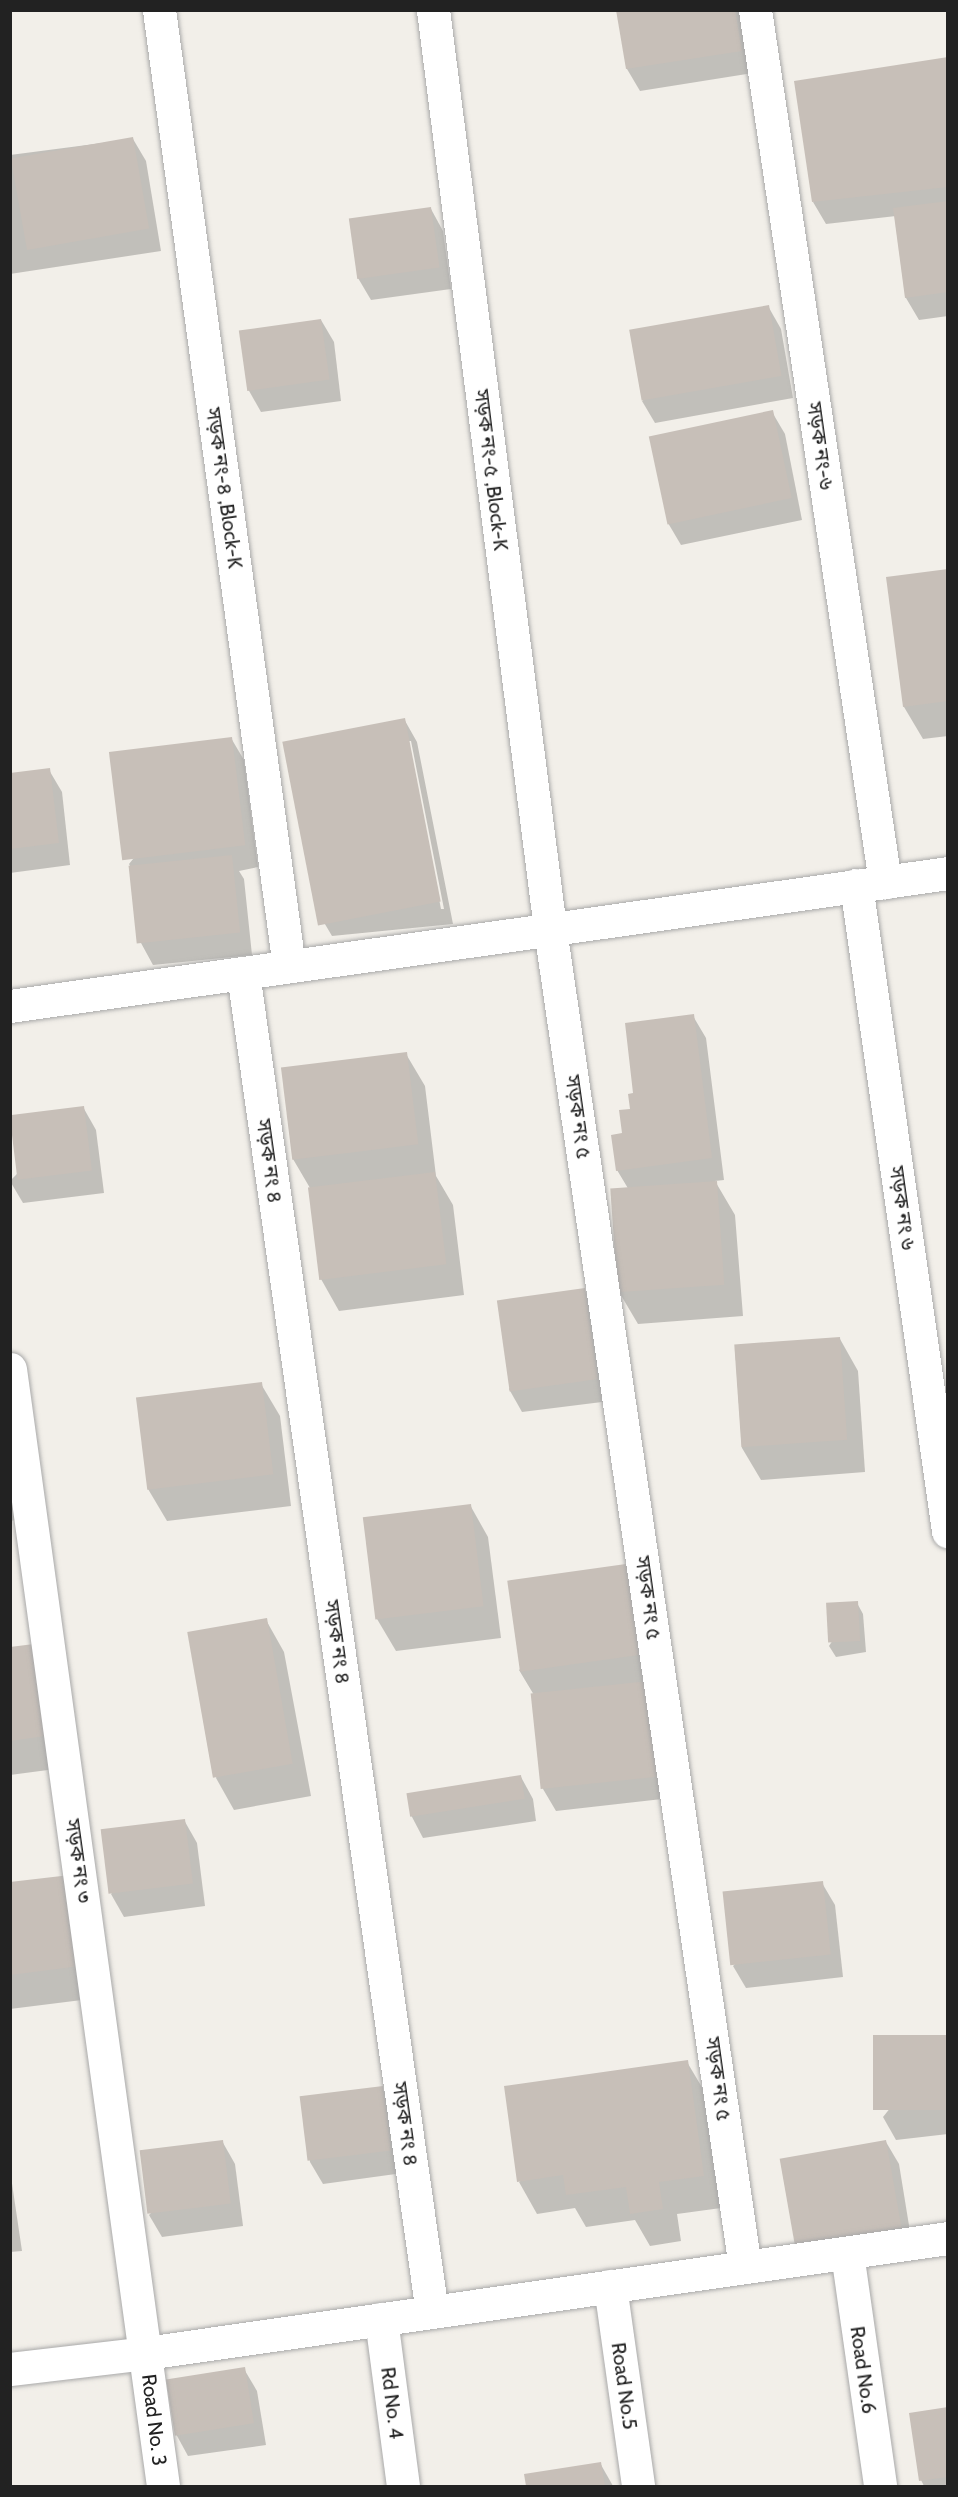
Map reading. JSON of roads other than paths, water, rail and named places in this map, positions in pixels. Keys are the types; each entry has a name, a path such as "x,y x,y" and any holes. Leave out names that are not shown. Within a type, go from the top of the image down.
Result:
{"street":[{"name":"সড়ক নং-৪ ,Block-K","path":"159,10 289,966"},
{"name":"সড়ক নং-৫ ,Block-K","path":"433,10 550,929"},
{"name":"সড়ক নং-৬","path":"756,10 871,884"},
{"path":"10,1006 948,873"},
{"name":"সড়ক নং ৬","path":"871,884 948,1531"},
{"name":"সড়ক নং ৫","path":"550,929 745,2267"},
{"name":"সড়ক নং ৪","path":"243,973 432,2312"},
{"name":"সড়ক নং ৩","path":"10,1369 146,2352"},
{"path":"10,2369 146,2352 948,2238"},
{"name":"Road No.6","path":"847,2253 880,2487"},
{"name":"Road No.5","path":"610,2286 638,2487"},
{"name":"Rd No. 4","path":"381,2319 403,2487"},
{"name":"Road No. 3","path":"146,2352 163,2487"}]}
